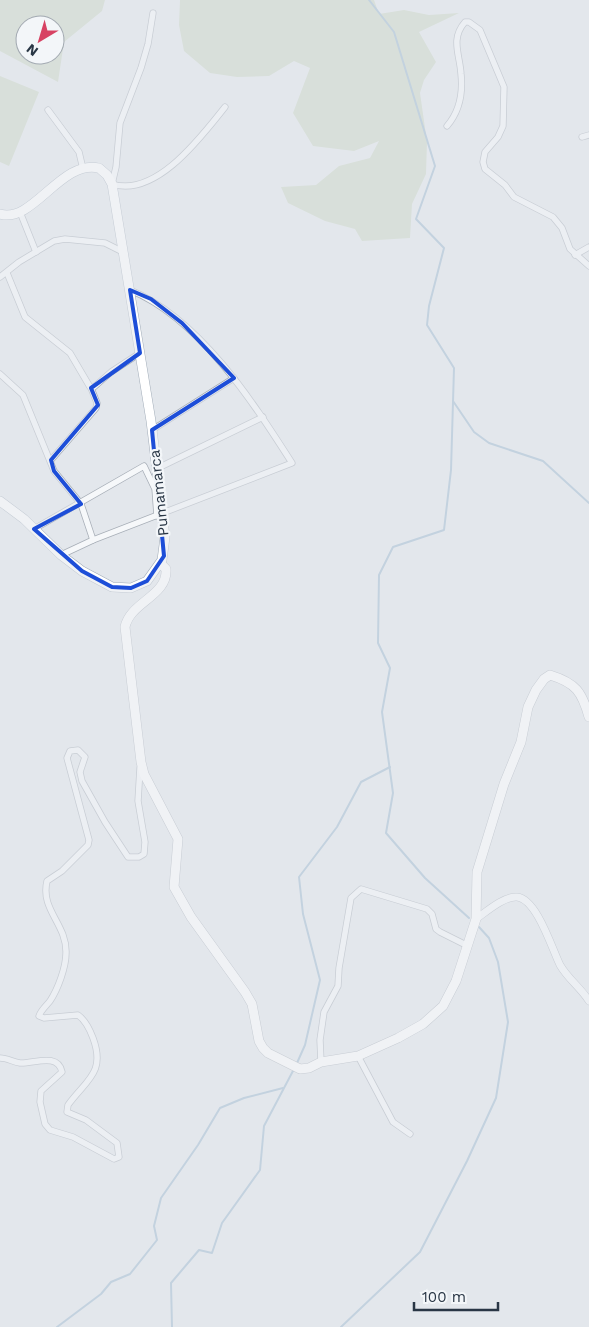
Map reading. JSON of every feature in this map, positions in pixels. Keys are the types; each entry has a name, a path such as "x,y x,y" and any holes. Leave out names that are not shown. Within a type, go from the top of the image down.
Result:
{"main road":[{"path":"0,214 7,215 20,212 59,182 74,172 83,169 99,168 107,175 112,184"},
{"name":"Pumamarca","path":"112,184 152,430 159,515 165,537 161,564 166,569 166,574 160,587 132,612 126,620 125,627 141,762"},
{"path":"0,501 82,571 119,589 135,587 147,581 161,564"},
{"path":"141,762 144,774 178,839 174,888 191,917 252,1004 260,1042 268,1053 300,1069 309,1068 321,1062 358,1056 423,1024 439,1010 451,994 476,919 477,872 504,784 521,742 528,707 536,690 544,679 550,675 568,682 581,693 589,717"}],"street":[{"path":"152,13 148,44 120,123 116,168 112,184 132,186 158,175 197,141 225,107"},
{"path":"447,126 458,109 462,86 457,52 457,33 465,22 469,22 480,30 505,93 502,130 485,152 484,165 514,197 553,217 562,228 575,255 589,266"},
{"path":"48,110 79,152 83,169"},
{"path":"582,137 589,135"},
{"path":"20,212 36,252"},
{"path":"0,277 18,262 54,241 65,239 105,243 123,252"},
{"path":"575,255 589,247"},
{"path":"7,273 25,317 70,353 92,388 97,403 96,408 50,460"},
{"path":"61,555 93,540 292,463 263,417 234,378 182,323 151,299 130,290"},
{"path":"92,388 140,354"},
{"path":"0,374 22,395 54,472 81,504 93,540"},
{"path":"152,430 234,378"},
{"path":"156,469 263,417"},
{"path":"34,529 81,504 144,466 155,489 159,515"},
{"path":"0,1058 21,1063 53,1061 58,1064 62,1072 41,1091 40,1102 44,1124 50,1130 73,1137 114,1159 119,1157 117,1143 86,1120 67,1112 68,1106 96,1071 98,1053 92,1035 82,1018 78,1015 44,1018 39,1016 51,1000 66,955 65,936 47,906 46,886 47,881 62,871 88,845 67,758 70,751 78,750 85,757 80,772 82,780 118,843 128,857 134,858 144,854 145,842 138,802 141,762"},
{"path":"321,1062 320,1040 324,1012 338,986 339,968 351,898 356,891 361,889 371,891 393,900 427,909 432,914 436,929 466,945"},
{"path":"476,919 506,900 517,897 526,901 542,924 565,973 582,990 589,1001"},
{"path":"358,1056 393,1122 410,1134"}],"highlighted area":[{"path":"130,290 151,299 182,323 234,378 152,430 164,556 147,581 131,588 112,587 82,571 34,529 81,504 54,471 51,460 98,405 91,388 140,353"}],"green space":[{"path":"0,0 105,0 102,11 65,41 65,15 15,15 15,59 0,51"},
{"path":"180,0 374,0 379,14 404,10 429,15 459,13 419,32 436,62 424,80 420,93 427,142 426,174 412,204 410,238 362,241 355,229 325,221 288,203 281,187 316,185 339,166 370,158 379,141 354,151 313,146 293,113 310,68 294,61 269,76 237,77 210,73 184,51 179,25"},
{"path":"26,65 61,65 58,82"},
{"path":"0,76 39,92 9,166 0,162"}],"waterway":[{"path":"369,0 394,32 435,166 416,219 444,248 429,306 427,325 454,368 451,470 444,530 393,547 379,575 378,643 390,668 382,712 393,793 386,833 425,878 469,918"},
{"path":"453,401 474,432 489,443 543,461 589,503"},
{"path":"297,1063 305,1045 320,980 303,914 299,877 337,827 361,782 390,767"},
{"path":"341,1327 420,1252 467,1161 496,1098 508,1022 498,962 489,938 479,927"},
{"path":"172,1327 171,1283 199,1250 212,1253 222,1223 260,1170 264,1126 294,1069"},
{"path":"57,1327 101,1294 111,1282 130,1274 157,1240 154,1226 161,1198 198,1145 220,1108 244,1098 283,1088"}]}
